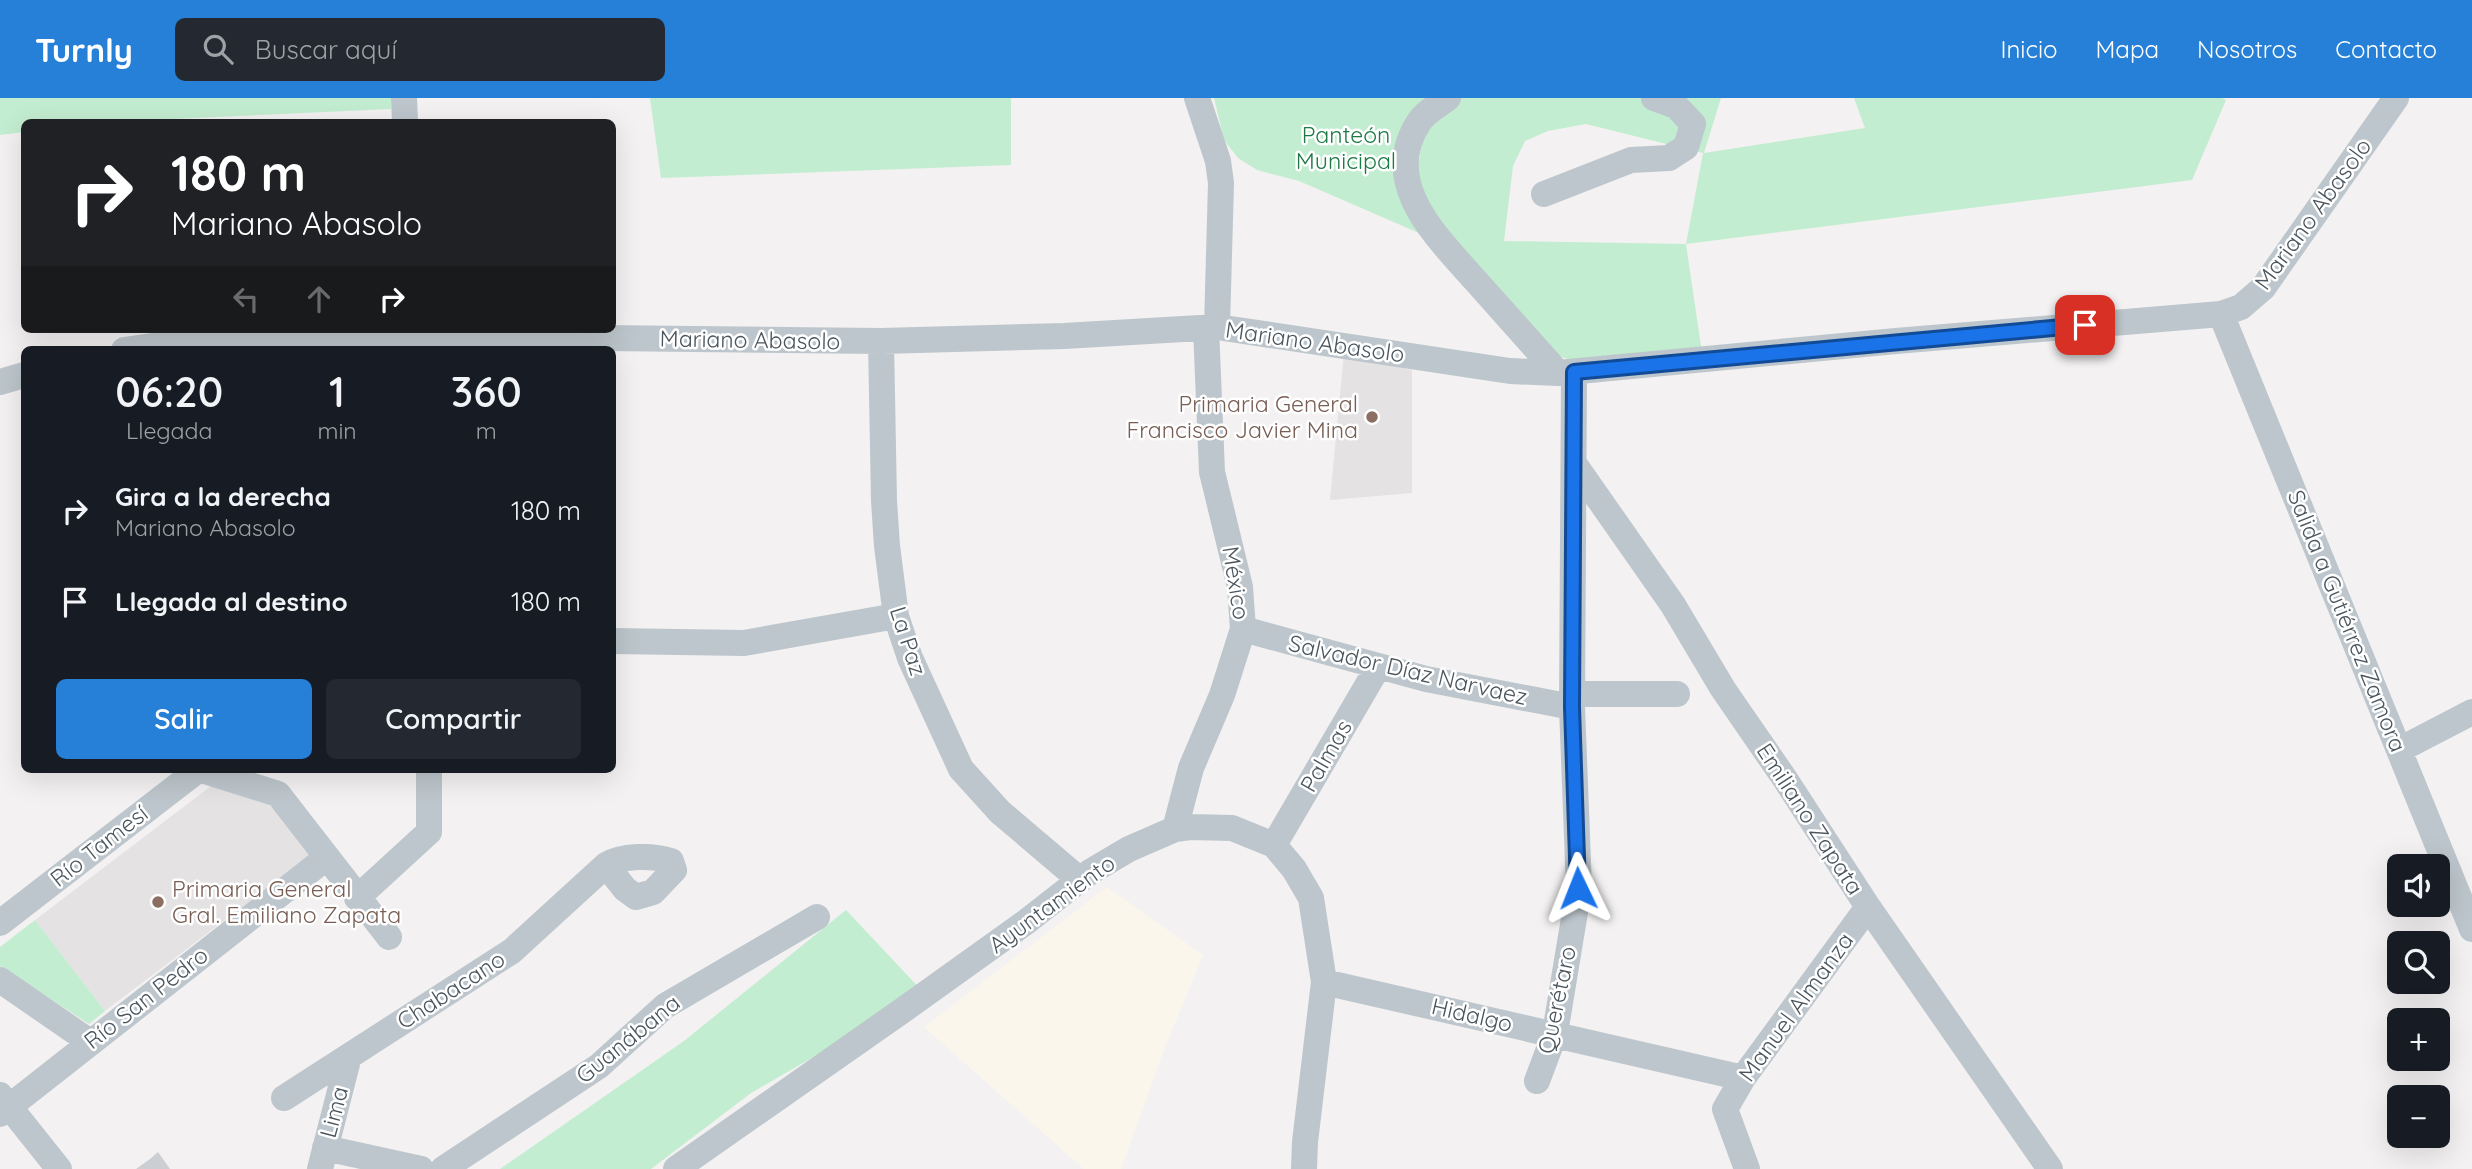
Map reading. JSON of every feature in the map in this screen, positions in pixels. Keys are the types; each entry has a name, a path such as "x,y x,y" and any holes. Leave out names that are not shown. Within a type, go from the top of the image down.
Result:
{"street":[{"path":"404,98 405,119"},
{"name":"México","path":"1175,829 1191,768 1222,695 1243,629 1240,587 1212,472 1212,328 1221,183 1217,161 1197,98"},
{"path":"1448,98 1420,120 1406,149 1405,176 1415,206 1433,233 1566,372"},
{"path":"1544,194 1631,160 1669,158 1686,147 1693,124 1676,106 1654,98"},
{"name":"Mariano Abasolo","path":"152,346 173,343 407,339 881,341 1064,336 1212,328 1510,371 1566,372 2221,314 2241,307 2263,288 2396,98"},
{"name":"Salida a Gutiérrez Zamora","path":"2221,314 2472,929"},
{"name":"La Paz","path":"881,341 884,501 896,616 911,658 961,769 1000,812 1080,880"},
{"name":"Querétaro","path":"1537,1081 1555,1033 1578,888 1573,701 1575,465 1566,372"},
{"path":"0,382 21,376"},
{"name":"Emiliano Zapata","path":"1575,465 1672,605 1723,689 1868,907 2050,1169"},
{"path":"616,640 744,643 896,616"},
{"name":"Salvador Díaz Narvaez","path":"1243,629 1426,679 1573,701 1677,694"},
{"name":"Palmas","path":"1274,845 1378,667"},
{"path":"2399,750 2472,712"},
{"name":"Río Tamesí","path":"0,923 196,773"},
{"path":"220,773 279,782 326,858 389,937"},
{"path":"357,898 429,832 429,773"},
{"name":"Ayuntamiento","path":"676,1169 906,1008 1080,880 1129,849 1175,829 1231,828 1274,845 1294,869 1311,898 1324,982 1304,1169"},
{"name":"Río San Pedro","path":"3,1105 90,1042 326,858"},
{"name":"Chabacano","path":"284,1098 512,951 606,865"},
{"name":"Manuel Almanza","path":"1747,1169 1725,1109 1743,1079 1868,907"},
{"name":"Guanábana","path":"443,1169 599,1066 665,1006 817,916"},
{"path":"0,980 90,1042"},
{"name":"Hidalgo","path":"1324,982 1555,1033 1743,1079"},
{"name":"Lima","path":"322,1158 349,1056"},
{"path":"3,1105 59,1169"},
{"path":"322,1158 421,1169"}],"shaded area":[{"path":"1344,353 1412,370 1412,493 1330,500"},
{"path":"219,780 277,808 312,854 105,1011 35,920"},
{"path":"1107,887 1203,955 1164,1050 1121,1169 1084,1169 924,1027"}],"green space":[{"path":"0,98 391,98 391,109 171,119 21,119 21,132 0,135"},
{"path":"650,98 1011,98 1011,165 661,178"},
{"name":"Panteón Municipal","path":"1214,98 1431,98 1409,124 1419,233 1299,181 1257,170 1238,158 1224,140"},
{"path":"1462,98 1721,98 1704,153 1865,128 1854,98 2226,100 2192,180 1686,244 1702,353 1583,365 1559,356 1432,214 1417,174 1425,122 1447,103","holes":["1586,124 1703,153 1686,244 1504,241 1513,166 1525,141 1548,131"]},
{"path":"846,910 924,993 751,1093 651,1169 500,1169 684,1041"},
{"path":"35,920 105,1011 89,1024 0,966 0,947"}],"building":[{"path":"158,1152 170,1169 136,1169 150,1159"}],"place":[{"name":"Primaria General Francisco Javier Mina","path":"1372,417"},
{"name":"Primaria General Gral. Emiliano Zapata","path":"158,902"}],"route":[{"path":"1578,888 1572,707 1574,372 2085,325"}]}
